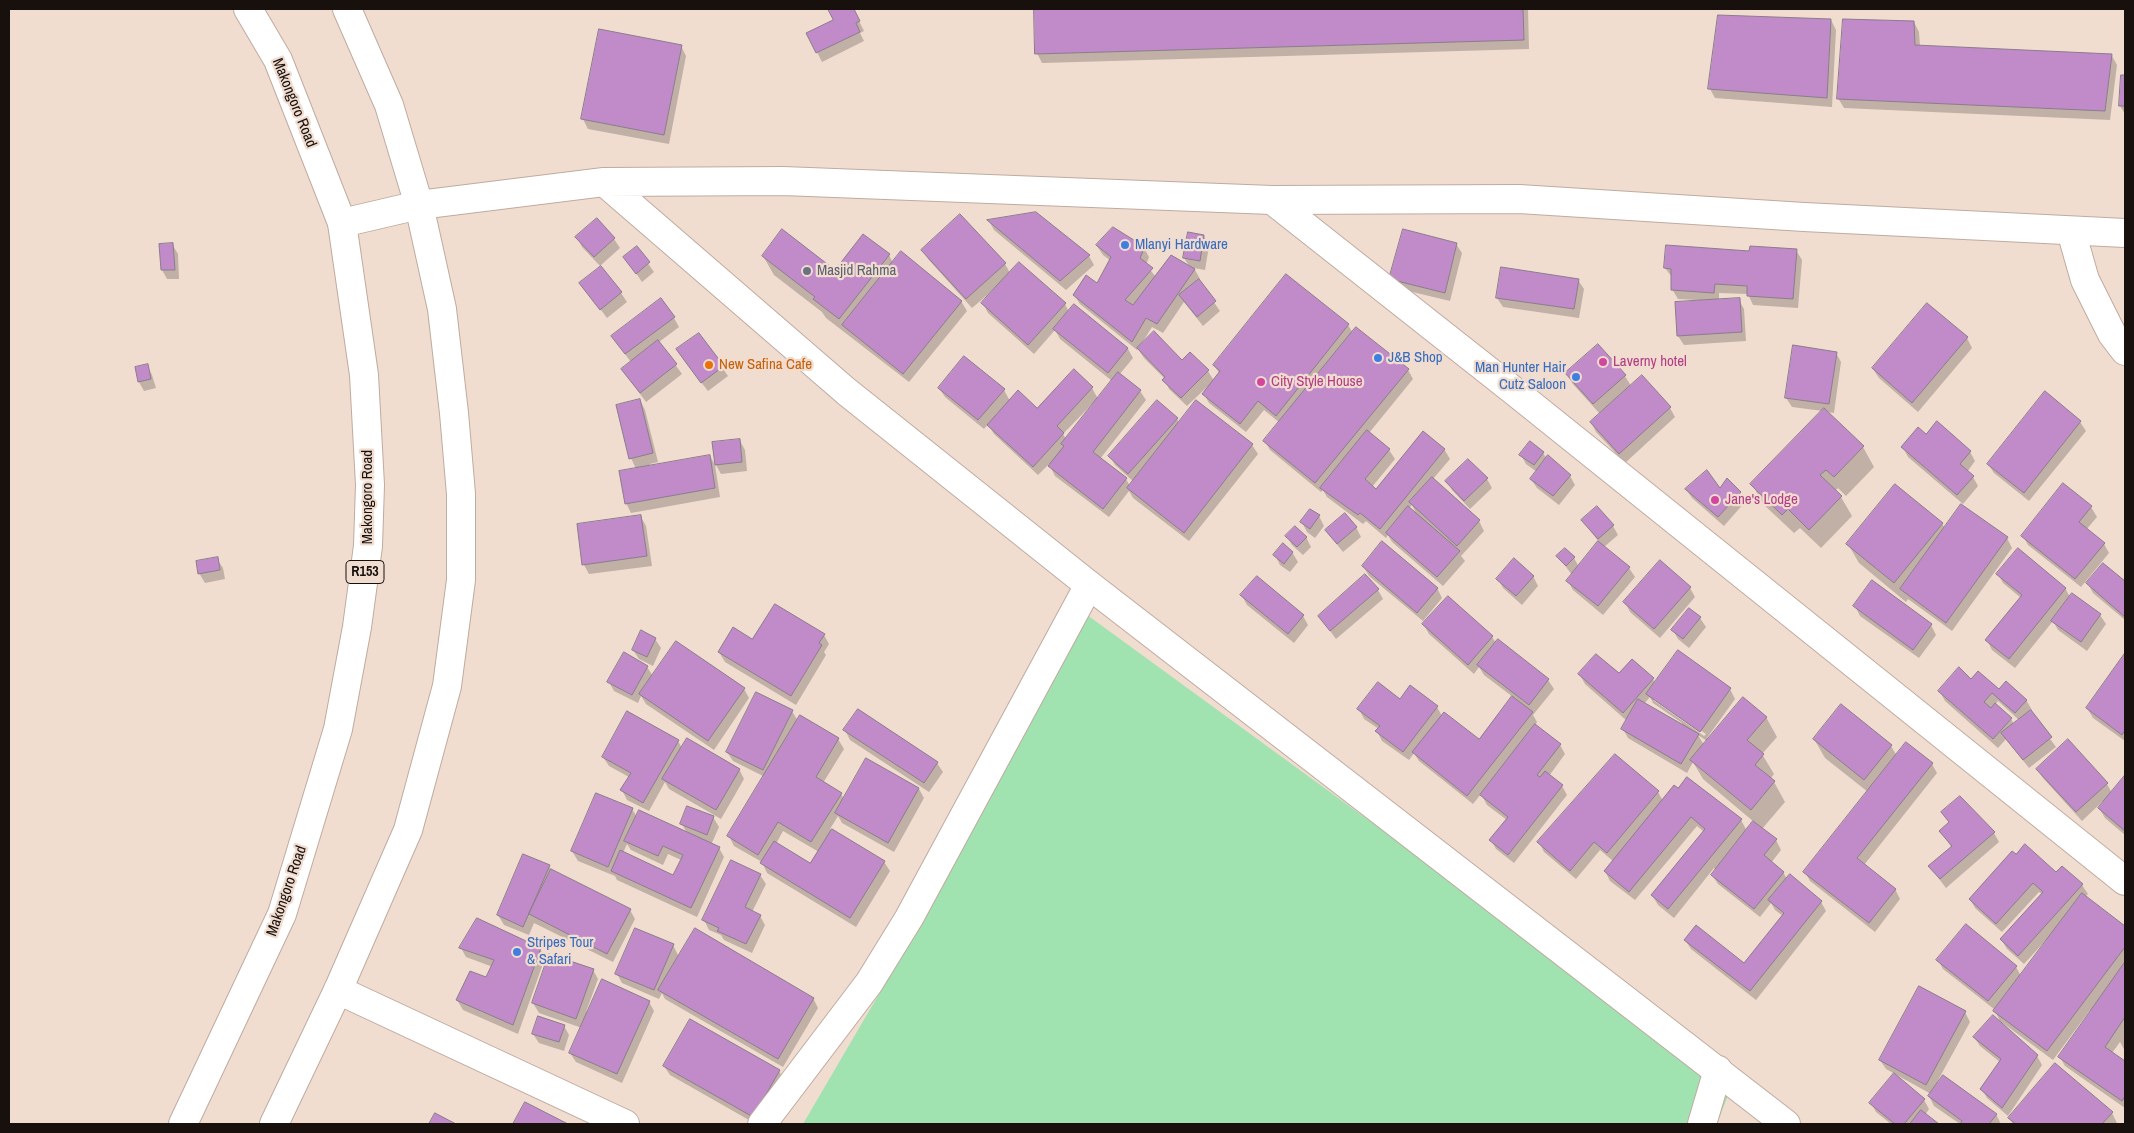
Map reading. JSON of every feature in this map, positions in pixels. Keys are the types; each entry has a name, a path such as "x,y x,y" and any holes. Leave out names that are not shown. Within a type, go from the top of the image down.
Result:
{"street":[{"name":"Makongoro Road","path":"183,1124 282,914 338,730 357,627 368,546 370,485 364,375 342,222 278,60 248,9"},
{"path":"274,1124 338,990 408,830 446,686 461,580 462,494 442,309 419,205 389,105 347,9"},
{"path":"342,222 419,205 604,182 783,181 1272,200 1519,199 2125,233"},
{"path":"604,182 847,392 1089,585 1786,1124"},
{"path":"1272,200 1514,391 2125,882"},
{"path":"2071,231 2084,280 2112,334 2125,351"},
{"path":"762,1124 869,983 909,918 1089,585"},
{"path":"338,990 625,1124"},
{"path":"1702,1124 1718,1070"}],"green space":[{"path":"1083,612 1732,1085 1717,1124 803,1124 879,994"}],"building":[{"path":"828,9 854,9 860,21 856,23 860,32 816,53 806,33 833,20"},
{"path":"1034,9 1523,9 1524,40 1035,54"},
{"path":"1718,15 1831,19 1827,98 1708,89"},
{"path":"1843,19 1914,21 1915,45 2112,54 2105,111 1837,99"},
{"path":"599,29 682,45 664,135 581,119"},
{"path":"2121,75 2125,75 2125,106 2119,106"},
{"path":"1036,212 1090,255 1060,281 987,220"},
{"path":"960,214 1006,263 966,299 921,250"},
{"path":"597,218 615,238 594,257 575,237"},
{"path":"1113,227 1145,247 1140,258 1153,268 1125,300 1133,305 1171,255 1195,269 1157,324 1146,318 1132,342 1073,295 1086,275 1097,283 1111,257 1096,245"},
{"path":"782,229 835,270 863,234 890,254 839,319 813,299 815,297 762,256"},
{"path":"1403,229 1457,243 1445,293 1389,279"},
{"path":"1188,232 1204,235 1200,261 1183,258"},
{"path":"173,243 175,270 161,270 159,244"},
{"path":"1666,245 1749,251 1750,246 1797,249 1793,299 1747,296 1747,286 1715,284 1714,293 1671,290 1671,269 1664,268"},
{"path":"637,246 650,262 636,274 623,257"},
{"name":"Masjid Rahma","path":"901,251 962,301 903,374 842,325"},
{"path":"1019,262 1066,303 1028,345 981,303"},
{"path":"601,266 622,292 600,310 579,283"},
{"path":"1501,267 1579,279 1574,309 1496,298"},
{"path":"1286,274 1349,324 1276,416 1258,401 1240,424 1202,394 1220,371 1213,365"},
{"path":"1199,279 1216,301 1197,317 1179,295"},
{"path":"661,298 675,317 625,354 611,336"},
{"path":"1740,298 1742,332 1677,336 1675,302"},
{"path":"1927,303 1968,337 1912,403 1872,368"},
{"path":"1074,304 1128,348 1108,373 1053,329"},
{"path":"1356,327 1409,369 1315,483 1263,441"},
{"path":"1154,331 1182,360 1190,352 1209,370 1181,398 1162,380 1165,377 1137,348"},
{"path":"699,333 724,366 701,383 676,349"},
{"path":"658,340 677,364 640,393 621,369"},
{"path":"1598,344 1626,375 1593,404 1565,373"},
{"path":"1793,345 1837,352 1829,404 1785,398"},
{"path":"964,356 1005,389 978,420 938,388"},
{"path":"148,364 151,379 138,382 135,367"},
{"path":"1074,369 1093,387 1057,426 1064,433 1033,467 987,425 1018,390 1037,408"},
{"path":"1118,372 1141,390 1093,452 1127,478 1103,509 1048,466 1064,446 1061,444"},
{"path":"1642,375 1671,407 1619,454 1590,422"},
{"path":"2045,391 2081,421 2024,493 1987,464"},
{"path":"640,399 653,453 629,459 616,405"},
{"path":"1157,400 1178,418 1128,474 1108,456"},
{"path":"1196,400 1253,444 1184,533 1127,488"},
{"path":"1824,408 1864,446 1834,477 1826,470 1820,475 1842,496 1809,530 1788,509 1782,515 1750,484"},
{"path":"1937,421 1971,451 1960,464 1974,476 1957,495 1901,447 1918,427 1926,434"},
{"path":"1367,430 1390,449 1365,479 1376,489 1423,431 1445,449 1380,529 1360,513 1358,515 1320,488"},
{"path":"740,439 742,462 715,465 712,442"},
{"path":"1530,441 1544,452 1534,465 1519,455"},
{"path":"710,455 715,488 625,504 619,471"},
{"path":"1548,455 1571,475 1553,496 1530,479"},
{"path":"1468,459 1488,478 1464,501 1445,481"},
{"path":"1707,470 1720,488 1727,478 1741,492 1718,517 1685,489"},
{"path":"1432,477 1480,520 1457,546 1409,502"},
{"path":"2063,483 2092,506 2079,522 2105,543 2075,579 2021,536"},
{"path":"1895,484 1943,523 1894,583 1846,544"},
{"path":"1961,504 2008,537 1946,623 1900,589"},
{"path":"1408,506 1460,551 1437,577 1386,533"},
{"path":"1597,506 1614,525 1598,539 1581,520"},
{"path":"1310,509 1320,515 1310,529 1300,522"},
{"path":"1345,513 1357,527 1337,544 1325,530"},
{"path":"641,515 647,556 582,565 577,524"},
{"path":"1295,526 1307,537 1297,547 1285,536"},
{"path":"1382,541 1438,588 1417,613 1362,566"},
{"path":"1598,541 1630,567 1598,606 1566,581"},
{"path":"1283,543 1293,552 1284,564 1273,555"},
{"path":"1565,548 1575,557 1566,566 1556,556"},
{"path":"2018,548 2066,588 2009,659 1985,640 2022,595 1996,574"},
{"path":"218,557 220,570 198,574 196,561"},
{"path":"1514,558 1534,576 1516,596 1496,579"},
{"path":"1660,560 1691,587 1654,629 1623,602"},
{"path":"2103,563 2125,581 2125,617 2086,583"},
{"path":"1365,574 1379,589 1330,631 1318,616"},
{"path":"1257,576 1304,615 1288,634 1240,595"},
{"path":"1872,580 1932,624 1913,650 1853,606"},
{"path":"2072,593 2101,614 2081,642 2051,621"},
{"path":"1448,596 1493,636 1468,665 1422,624"},
{"path":"775,604 825,634 819,643 822,645 791,696 718,652 733,627 752,639"},
{"path":"1689,608 1701,617 1683,639 1671,630"},
{"path":"641,630 656,638 647,657 632,650"},
{"path":"1498,639 1549,679 1529,705 1477,665"},
{"path":"676,641 745,688 708,741 639,694"},
{"path":"1678,650 1731,688 1700,732 1646,694"},
{"path":"624,652 648,666 632,695 607,682"},
{"path":"2125,653 2125,730 2122,735 2086,708"},
{"path":"1596,654 1619,673 1632,659 1654,678 1623,713 1578,674"},
{"path":"1959,667 1971,679 1978,671 1999,689 2006,681 2027,700 2015,713 1992,693 1984,702 1991,708 1995,703 2012,718 1993,739 1938,691"},
{"path":"1378,682 1400,699 1410,685 1438,706 1403,752 1375,731 1380,726 1357,709"},
{"path":"756,692 793,710 763,770 726,752"},
{"path":"1512,696 1533,712 1467,796 1412,752 1444,712 1479,739"},
{"path":"1743,697 1767,717 1747,740 1764,754 1755,765 1775,781 1751,810 1690,760"},
{"path":"1638,699 1699,734 1681,764 1621,729"},
{"path":"1841,704 1892,745 1864,780 1813,739"},
{"path":"858,709 938,762 924,783 843,730"},
{"path":"2031,710 2052,737 2023,760 2001,733"},
{"path":"627,711 679,740 643,803 620,790 631,773 602,757"},
{"path":"800,715 839,738 816,777 842,793 811,842 778,822 758,855 727,836"},
{"path":"1535,724 1561,744 1537,775 1540,777 1545,771 1563,785 1508,855 1489,840 1508,817 1480,795"},
{"path":"687,738 740,769 716,810 662,779"},
{"path":"2068,739 2108,783 2076,812 2036,769"},
{"path":"1906,742 1933,763 1857,858 1896,889 1869,923 1803,872"},
{"path":"1615,754 1659,791 1607,853 1594,842 1570,871 1537,842"},
{"path":"866,758 919,788 888,843 835,813"},
{"path":"2125,775 2125,831 2098,808"},
{"path":"1687,777 1742,819 1668,909 1651,895 1705,829 1691,817 1629,892 1604,871 1674,785 1678,788"},
{"path":"596,793 633,808 608,867 571,851"},
{"path":"1960,796 1995,832 1940,879 1928,866 1952,846 1939,831 1949,822 1941,812"},
{"path":"687,806 714,816 707,835 680,824"},
{"path":"639,810 720,847 691,908 611,871 620,850 673,875 683,855 663,846 658,856 624,841"},
{"path":"1753,821 1777,839 1764,855 1784,872 1754,909 1711,875"},
{"path":"832,829 885,861 850,918 760,863 774,841 810,863"},
{"path":"2025,844 2056,872 2062,866 2083,884 2018,956 2000,939 2043,892 2033,883 1996,924 1969,899 2012,851 2016,854"},
{"path":"523,854 550,865 523,927 497,915"},
{"path":"731,860 761,874 745,907 761,915 746,944 717,931 719,928 702,920"},
{"path":"551,869 631,909 607,954 529,914"},
{"path":"1790,874 1822,901 1750,991 1684,940 1696,925 1744,963 1784,913 1768,900"},
{"path":"2082,893 2125,926 2125,947 2047,1051 1993,1011"},
{"path":"477,918 541,948 513,1025 456,1000 470,971 486,977 494,960 459,948"},
{"path":"1966,924 2017,966 1988,1001 1936,960"},
{"path":"635,928 674,944 654,990 615,974"},
{"path":"695,928 814,998 778,1059 658,990"},
{"path":"549,954 594,969 576,1019 532,1003"},
{"path":"2125,962 2125,1017 2105,1047 2125,1061 2125,1096 2122,1101 2058,1057"},
{"path":"602,979 650,1001 617,1074 569,1053"},
{"path":"1919,986 1966,1011 1926,1085 1879,1060"},
{"path":"1993,1015 2038,1055 2002,1108 1980,1089 2001,1059 1973,1037"},
{"path":"538,1016 565,1025 559,1042 532,1034"},
{"path":"690,1019 780,1070 753,1117 663,1066"},
{"path":"2055,1063 2113,1112 2102,1124 2016,1124 2008,1118"},
{"path":"1894,1073 1925,1099 1904,1124 1895,1124 1869,1103"},
{"path":"1943,1075 1997,1114 1989,1124 1960,1124 1962,1121 1928,1096"},
{"path":"525,1102 568,1124 513,1124"},
{"path":"1921,1110 1939,1124 1910,1124"},
{"path":"435,1113 456,1124 429,1124"}],"place":[{"name":"Mlanyi Hardware","path":"1125,245"},
{"name":"Masjid Rahma","path":"807,271"},
{"name":"J&B Shop","path":"1378,358"},
{"name":"Laverny hotel","path":"1603,362"},
{"name":"New Safina Cafe","path":"709,365"},
{"name":"Man Hunter Hair Cutz Saloon","path":"1576,377"},
{"name":"City Style House","path":"1261,382"},
{"name":"Jane's Lodge","path":"1715,500"},
{"name":"Stripes Tour & Safari","path":"517,952"}]}
